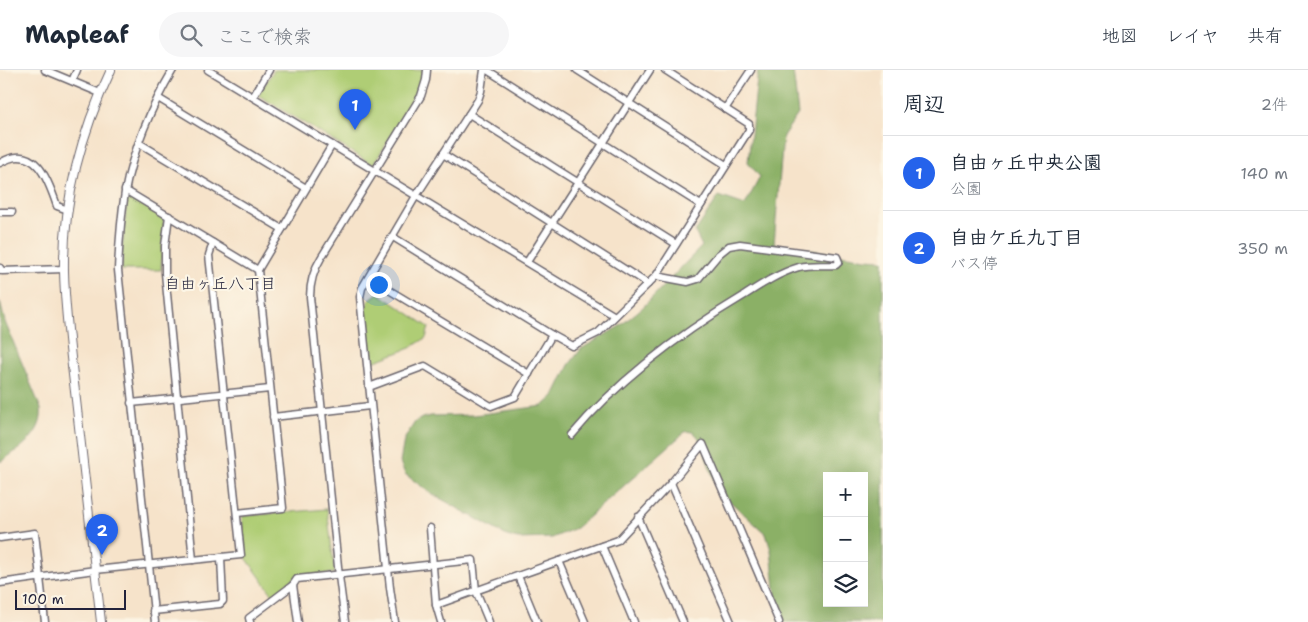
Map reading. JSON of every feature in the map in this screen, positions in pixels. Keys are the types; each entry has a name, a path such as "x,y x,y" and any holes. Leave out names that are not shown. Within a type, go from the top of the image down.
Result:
{"street":[{"path":"45,70 100,93"},
{"path":"72,81 77,70"},
{"path":"101,622 68,324 64,269 68,210 73,179 81,146 100,93 111,70"},
{"path":"155,622 118,270 125,190 139,143 158,98 173,70"},
{"path":"208,70 615,316"},
{"path":"253,97 269,70"},
{"path":"346,622 339,576 310,283 321,258 421,96 427,70"},
{"path":"395,622 370,406 360,297 362,288 416,196 469,114 481,91 486,70 701,204"},
{"path":"577,70 726,165"},
{"path":"527,262 650,70"},
{"path":"393,237 572,346 598,333 656,276 749,130 748,124 665,70"},
{"path":"725,109 751,70"},
{"path":"158,98 306,188"},
{"path":"469,114 676,244"},
{"path":"139,143 282,229"},
{"path":"237,513 284,508 258,270 332,145"},
{"path":"443,154 648,284"},
{"path":"0,163 14,156 32,160 38,166 57,206 68,210"},
{"path":"125,190 258,270"},
{"path":"0,212 12,212"},
{"path":"169,216 165,246 165,273 193,560"},
{"path":"0,583 95,570 240,555 210,255 213,243"},
{"path":"572,436 606,398 709,316 781,273 801,266 836,265 839,262 837,257 740,244 729,246 719,254 698,279 688,282 656,276"},
{"path":"0,268 2,271 64,269"},
{"path":"369,278 528,374"},
{"path":"369,387 425,366 491,406 515,397 552,335"},
{"path":"131,403 270,389"},
{"path":"273,418 370,406"},
{"path":"436,605 618,540 704,444 779,622"},
{"path":"671,483 731,622"},
{"path":"638,517 682,622"},
{"path":"430,528 436,605 441,622"},
{"path":"0,538 35,534 45,622"},
{"path":"602,546 634,622"},
{"path":"153,611 220,604 224,601 221,557"},
{"path":"250,622 249,618 297,580 473,560 476,591 489,622"},
{"path":"559,561 585,622"},
{"path":"518,576 537,622"},
{"path":"292,585 298,622"}],"green space":[{"path":"274,70 423,70 424,74 418,94 373,165 258,95"},
{"path":"758,70 793,70 798,114 783,136 774,244 883,260 883,622 783,622 777,607 771,550 766,534 725,497 716,485 700,440 692,432 685,432 576,528 552,538 518,539 507,536 429,492 405,474 400,462 404,440 415,422 422,418 474,415 543,406 554,396 569,365 581,349 620,326 642,308 702,246 695,232 719,196 745,205 760,177 748,162"},
{"path":"129,196 164,217 161,270 122,270 127,198"},
{"path":"378,293 429,327 426,338 410,348 370,363 364,312 369,300"},
{"path":"0,302 5,322 41,409 41,418 39,426 29,440 0,462"},
{"path":"327,509 335,573 296,577 273,595 244,555 242,516"}],"place":[{"name":"自由ヶ丘中央公園","path":"355,130"},
{"name":"自由ケ丘九丁目","path":"102,555"}],"district":[{"name":"自由ヶ丘八丁目","path":"220,283"}]}
